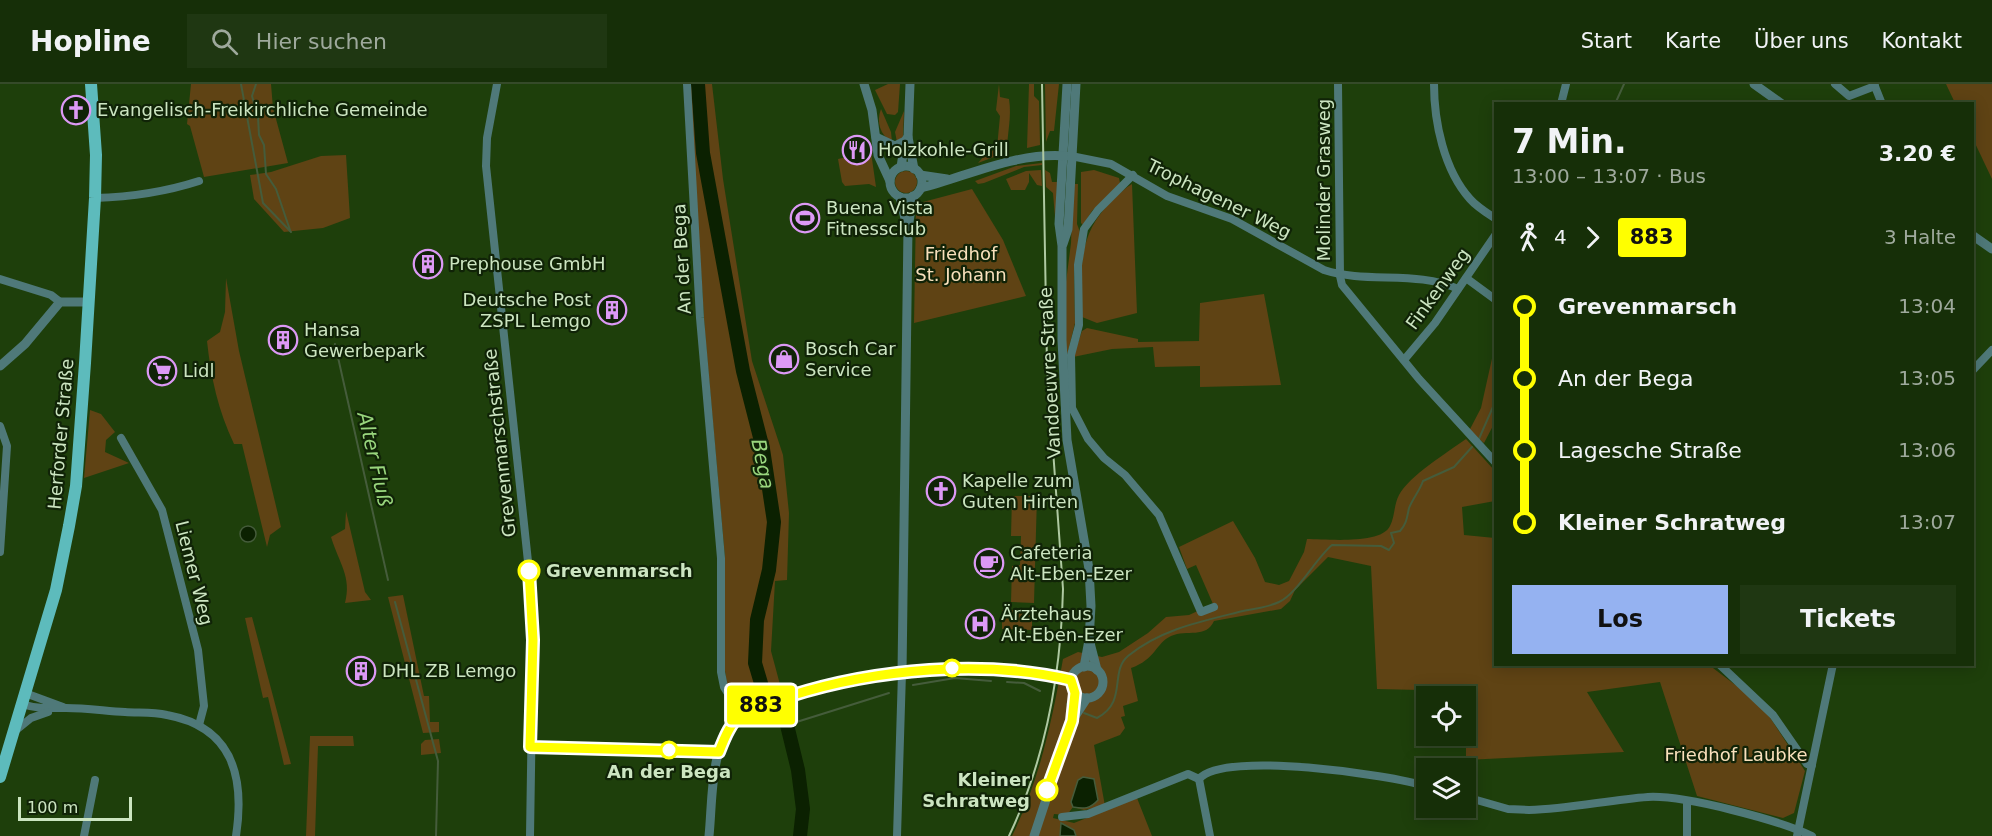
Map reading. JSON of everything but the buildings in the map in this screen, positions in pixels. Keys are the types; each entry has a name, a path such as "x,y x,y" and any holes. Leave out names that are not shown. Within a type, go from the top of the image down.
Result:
{"main road":[{"name":"Herforder Straße","path":"0,777 56,590 76,486 95,198 96,155 91,84"}],"street":[{"name":"Grevenmarschstraße","path":"497,84 487,138 486,166 529,571 533,640 530,836"},
{"name":"An der Bega","path":"687,84 700,318 721,558 721,672 724,687 741,714"},
{"path":"864,84 870,100 878,149 893,191 900,197 908,228"},
{"path":"890,181 900,168 907,139 910,84"},
{"name":"Vandoeuvre Straße","path":"1067,84 1061,155 1059,224 1062,246 1062,340 1067,440 1089,569 1091,606 1089,640 1084,667"},
{"name":"Vandoeuvre Straße","path":"1062,246 1068,229 1076,84"},
{"name":"Molinder Grasweg","path":"1338,84 1340,276"},
{"path":"1434,84 1439,128 1451,171 1470,199 1494,217"},
{"path":"1562,102 1566,84"},
{"path":"1754,84 1779,102"},
{"path":"1835,84 1849,96 1874,85 1881,102"},
{"path":"876,137 895,146 907,139"},
{"path":"897,836 902,673 908,228 914,196 921,188 907,139"},
{"path":"878,149 888,162 917,172"},
{"name":"Trophagener Weg","path":"921,188 968,176 1011,160 1061,155 1112,164 1167,196 1232,219 1324,270 1340,276"},
{"name":"Trophagener Weg","path":"917,172 950,179"},
{"path":"1133,175 1098,210 1084,229 1078,265 1079,325 1071,355 1072,408 1088,439 1104,458 1125,475 1159,515 1201,612 1214,607"},
{"path":"95,198 176,189 199,181"},
{"path":"900,197 914,196"},
{"path":"1974,236 1992,249"},
{"name":"Finkenweg","path":"1404,360 1435,323 1494,237"},
{"path":"1458,289 1438,280 1340,276 1342,285 1404,360 1494,461"},
{"path":"1466,278 1494,299"},
{"path":"0,279 51,295 60,302 89,302"},
{"path":"0,366 25,344 60,302"},
{"path":"1974,369 1992,350"},
{"path":"0,426 7,446 0,552"},
{"name":"Liemer Weg","path":"121,438 162,510 168,531 198,651 204,706 199,725"},
{"name":"Vandoeuvre Straße","path":"1089,640 1097,670"},
{"path":"1721,666 1764,705 1807,764 1812,765"},
{"path":"1797,832 1833,666"},
{"path":"1036,835 1047,790 1072,721 1087,698 1096,695 1101,688 1102,678 1097,670 1084,667 1074,673 1071,680 1075,693 1072,721"},
{"path":"709,836 719,752 725,736 741,714 758,706 836,683 951,668 1071,680"},
{"path":"1075,693 1087,698"},
{"path":"23,699 43,710 64,708"},
{"path":"23,699 64,708 166,715 199,725 220,742 229,754 237,775 239,798 236,836"},
{"path":"13,735 36,716 64,708"},
{"path":"1210,836 1198,786 1203,774 1239,767 1279,765 1347,770 1416,784"},
{"path":"1062,817 1088,814 1188,774 1199,779"},
{"path":"84,836 94,780"},
{"path":"1476,800 1508,809 1529,810 1649,797 1687,801 1812,836"},
{"path":"1687,801 1687,836"}],"green space":[{"path":"191,84 271,84 273,108 288,163 204,177 190,126 187,124"},
{"path":"689,84 712,84 723,179 752,361 783,455 789,513 787,580 775,581 771,651 782,692 743,708 727,684 725,671 725,558 705,334"},
{"path":"888,84 900,84 898,112 895,115 887,114 875,90"},
{"path":"999,84 1000,97 1009,99 1007,152 978,163 985,155 997,148 1000,116 996,110"},
{"path":"1029,84 1034,84 1034,96 1039,101 1040,145 1027,148"},
{"path":"1045,84 1059,84 1054,131 1050,131 1046,142"},
{"path":"1946,84 1992,84 1992,179 1974,141 1974,102 1955,102"},
{"path":"881,109 891,132 892,142 880,128"},
{"path":"904,111 903,137 897,142 895,132"},
{"path":"871,152 876,187 869,184 845,186 842,182 838,159"},
{"path":"346,155 350,218 323,228 284,232 254,199 250,175 271,172 321,156"},
{"path":"1042,163 1042,165 1024,167 984,183 978,184 975,181 1016,166"},
{"path":"1041,170 1042,186 1037,185 1029,173 1029,182 1025,190 1011,190 1006,179 1026,171"},
{"path":"1045,170 1050,173 1052,182 1057,182 1056,229 1053,193 1046,187"},
{"path":"1094,170 1119,178 1120,183 1092,211 1083,225 1081,223 1081,172"},
{"path":"902,171 910,171 917,178 917,186 910,193 902,193 895,186 895,178"},
{"path":"1073,184 1078,184 1077,224 1080,232 1074,273 1075,323 1066,360 1066,282 1071,243"},
{"path":"1132,184 1137,313 1097,323 1082,317 1083,254 1087,239 1102,212"},
{"name":"Friedhof St. Johann","path":"972,189 1003,240 1026,296 914,323 916,210 923,202"},
{"path":"226,278 239,351 281,527 270,535 267,547 242,444 234,444 228,431 219,406 211,368 207,341 220,332 225,312"},
{"path":"1264,294 1281,385 1200,387 1200,366 1155,367 1153,347 1112,349 1073,357 1082,331 1087,328 1138,339 1138,342 1199,341 1200,303"},
{"path":"1494,350 1494,424 1484,443 1469,431 1481,408"},
{"path":"90,410 101,414 115,432 106,440 105,452 129,463 84,478"},
{"name":"Friedhof Laubke","path":"1466,439 1494,470 1494,501 1462,507 1464,535 1494,538 1494,666 1710,666 1746,693 1769,716 1805,771 1794,813 1783,818 1697,796 1660,682 1587,692 1624,752 1476,759 1466,758 1466,746 1476,746 1476,686 1416,686 1416,690 1377,689 1371,566 1328,557 1295,590 1290,601 1281,609 1214,621 1211,627 1201,632 1171,636 1145,661 1131,668 1138,701 1123,706 1125,716 1121,717 1125,728 1120,735 1094,745 1105,806 1084,810 1073,807 1067,815 1054,814 1053,818 1074,823 1137,798 1152,836 1012,836 1038,771 1063,659 1078,652 1102,657 1119,652 1148,633 1166,617 1189,615 1213,604 1196,565 1187,569 1179,547 1233,521 1255,558 1265,582 1279,585 1289,581 1304,552 1307,539 1352,540 1385,532 1390,526 1399,495 1411,480"},
{"path":"1012,496 1037,496 1034,603 1011,602 1012,566 1020,565 1021,536 1011,536"},
{"path":"346,511 365,592 371,600 345,603 346,578 331,537 345,529"},
{"path":"403,595 424,696 429,696 430,722 439,722 439,732 423,733 388,597"},
{"path":"1002,610 1032,610 1032,630 1002,629"},
{"path":"252,617 291,764 284,765 268,697 263,698 245,618"},
{"path":"310,736 353,736 354,746 318,746 315,836 306,836"},
{"path":"439,739 441,753 421,755 421,744 425,740"}],"shaded area":[{"path":"245,526 251,526 256,534 254,540 245,542 240,537 240,531"},
{"path":"1083,777 1094,779 1098,800 1087,808 1073,807 1071,802 1078,780"},
{"path":"1061,823 1074,830 1076,836 1060,836"}],"waterway":[{"name":"Alter Fluß","path":"241,84 263,203 291,232"},
{"name":"Alter Fluß","path":"256,84 252,96 258,117 259,135 264,145 266,174 276,189 290,230"},
{"name":"Bega","path":"698,84 703,153 743,371 763,449 774,522 769,570 757,620 755,663 763,690 787,725 798,770 803,809 800,836"},
{"path":"1616,102 1624,84"},
{"name":"Alter Fluß","path":"335,344 388,580"},
{"path":"1478,441 1494,405"},
{"path":"1084,713 1097,718 1106,711 1115,696 1122,663 1128,656 1154,639 1198,623 1279,602 1293,592 1332,545 1381,546 1389,550 1394,543 1391,533 1400,531 1404,525 1409,508 1423,481 1454,467 1472,447"},
{"name":"Alter Fluß","path":"395,602 438,761 436,836"},
{"path":"913,685 955,678 991,681"},
{"path":"1007,682 1024,683 1040,691"},
{"path":"787,725 889,693"},
{"path":"1067,704 1071,706"}],"railway":[{"path":"1009,836 1022,807 1042,746 1055,684 1062,621 1063,589 1047,366 1042,84"}],"bus line":[{"name":"883","path":"529,571 533,640 530,747 719,752 725,736 741,714 796,694 836,683 937,668 998,671 1071,680 1075,693 1072,721 1047,790"}],"place":[{"name":"Evangelisch-Freikirchliche Gemeinde","path":"76,110"},
{"name":"Holzkohle-Grill","path":"857,150"},
{"name":"Buena Vista Fitnessclub","path":"805,218"},
{"name":"Prephouse GmbH","path":"428,264"},
{"name":"Deutsche Post ZSPL Lemgo","path":"612,310"},
{"name":"Hansa Gewerbepark","path":"283,340"},
{"name":"Bosch Car Service","path":"784,359"},
{"name":"Lidl","path":"162,371"},
{"name":"Kapelle zum Guten Hirten","path":"941,491"},
{"name":"Cafeteria Alt-Eben-Ezer","path":"989,563"},
{"name":"Grevenmarsch","path":"529,571"},
{"name":"Ärztehaus Alt-Eben-Ezer","path":"980,624"},
{"name":"DHL ZB Lemgo","path":"361,671"},
{"name":"An der Bega","path":"669,750"},
{"name":"Kleiner Schratweg","path":"1047,790"}]}
